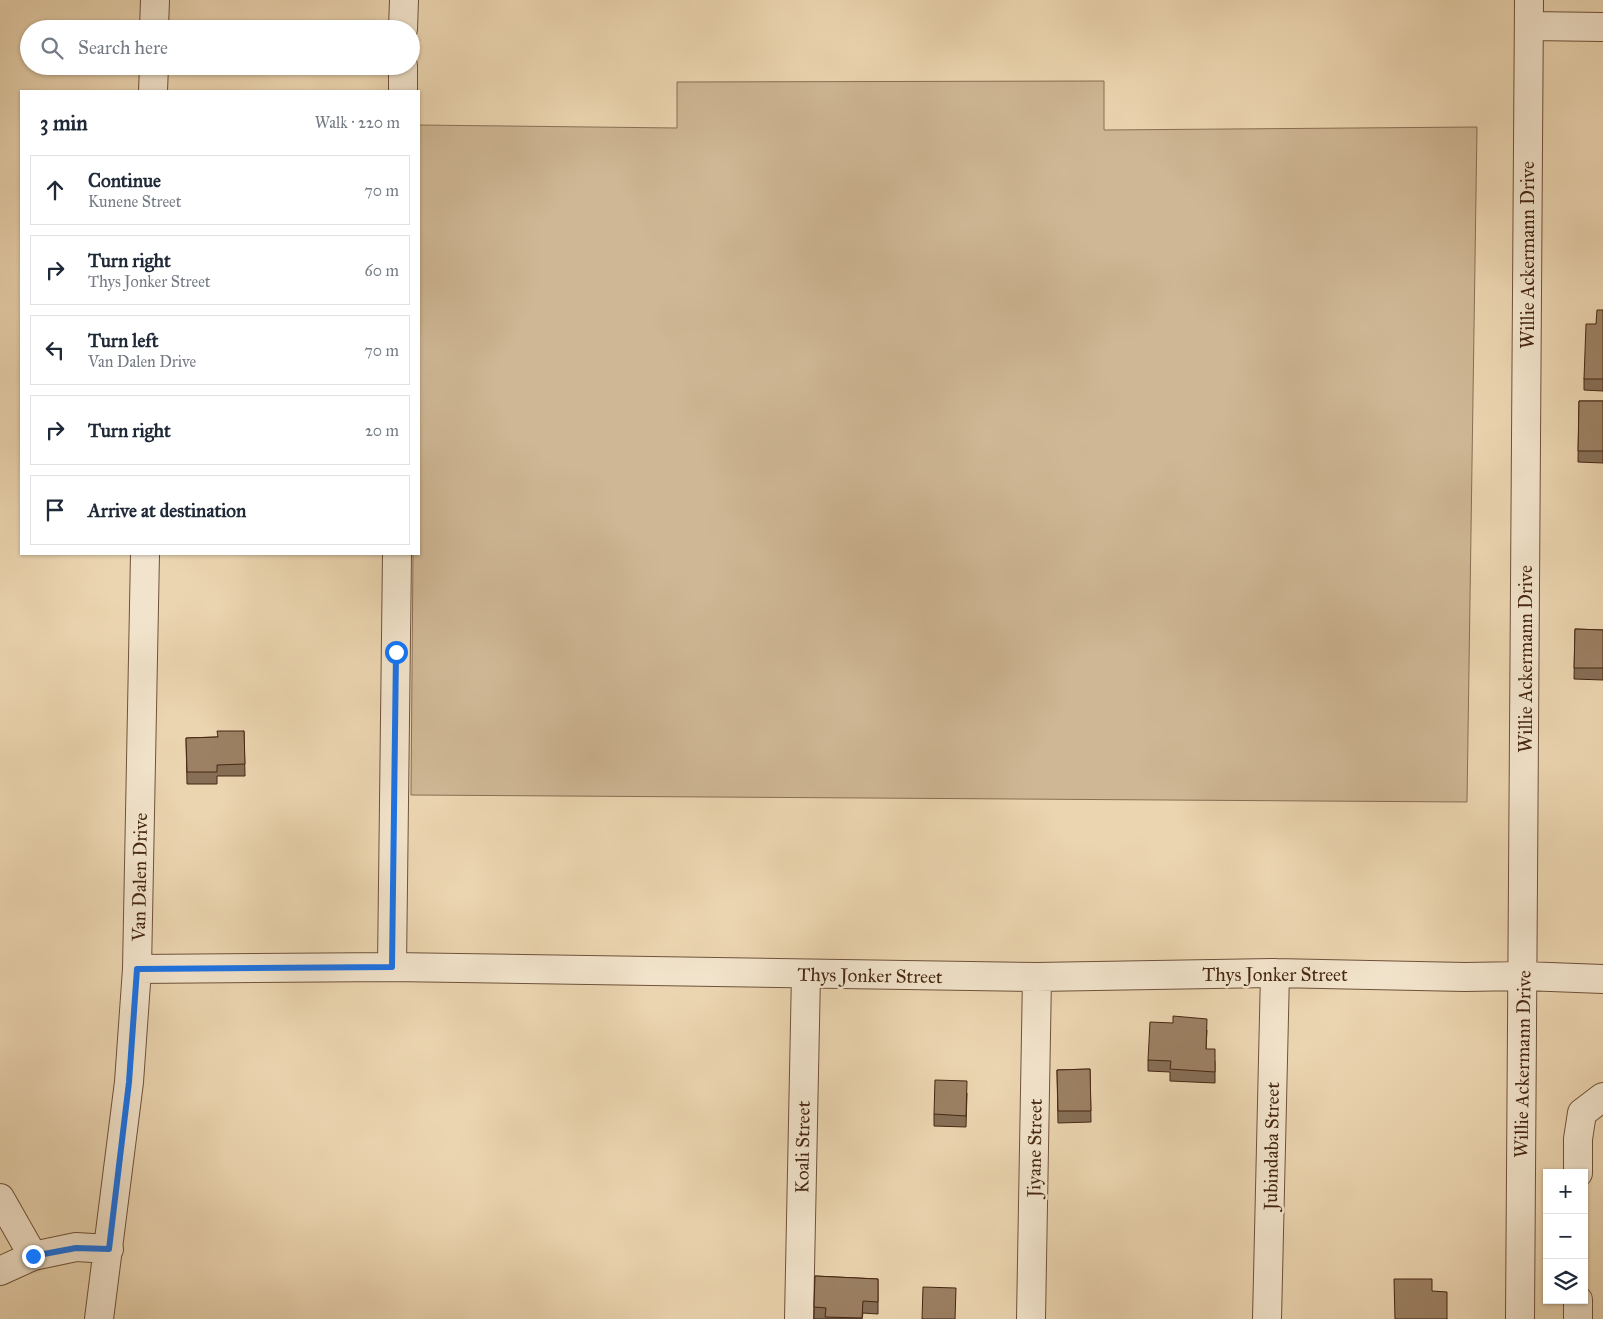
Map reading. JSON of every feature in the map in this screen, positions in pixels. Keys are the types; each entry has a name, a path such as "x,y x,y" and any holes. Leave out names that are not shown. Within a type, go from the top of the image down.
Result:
{"street":[{"path":"154,20 155,0"},
{"path":"404,0 404,20"},
{"path":"1529,13 1603,27"},
{"name":"Willie Ackermann Drive","path":"1520,1319 1529,13"},
{"path":"153,90 154,75"},
{"path":"403,75 403,90"},
{"name":"Van Dalen Drive","path":"99,1319 129,1082 137,969 145,555"},
{"path":"392,967 397,555"},
{"name":"Thys Jonker Street","path":"137,969 392,967 1037,976 1274,973 1465,977 1523,976 1603,979"},
{"name":"Jubindaba Street","path":"1267,1319 1274,973"},
{"name":"Koali Street","path":"799,1319 806,974"},
{"name":"Jiyane Street","path":"1031,1319 1037,976"},
{"path":"1578,1169 1578,1139 1582,1112 1603,1097"},
{"path":"0,1198 33,1256"},
{"path":"0,1271 33,1256 76,1248 109,1249"},
{"path":"1578,1304 1578,1319"}],"shaded area":[{"path":"1104,81 1104,130 1477,127 1467,802 411,795 413,555 420,555 420,125 677,128 677,82"}],"building":[{"path":"1597,310 1603,310 1603,379 1584,379 1586,324 1596,324"},
{"path":"1579,401 1603,401 1603,451 1578,451"},
{"path":"1575,629 1603,630 1603,668 1574,668"},
{"path":"217,731 244,731 245,764 217,765 217,772 187,772 186,738 218,737"},
{"path":"1173,1016 1207,1019 1206,1049 1215,1049 1215,1072 1170,1069 1171,1061 1148,1060 1150,1022 1173,1023"},
{"path":"1090,1069 1091,1111 1058,1111 1057,1070"},
{"path":"935,1080 967,1081 966,1116 934,1114"},
{"path":"815,1276 878,1279 878,1302 863,1301 862,1318 825,1317 826,1308 814,1307"},
{"path":"1394,1279 1432,1279 1432,1291 1447,1292 1447,1319 1395,1319"},
{"path":"923,1287 956,1288 955,1319 922,1319"}],"route":[{"path":"33,1256 76,1248 109,1249 129,1082 137,969 392,967 396,652"}]}
